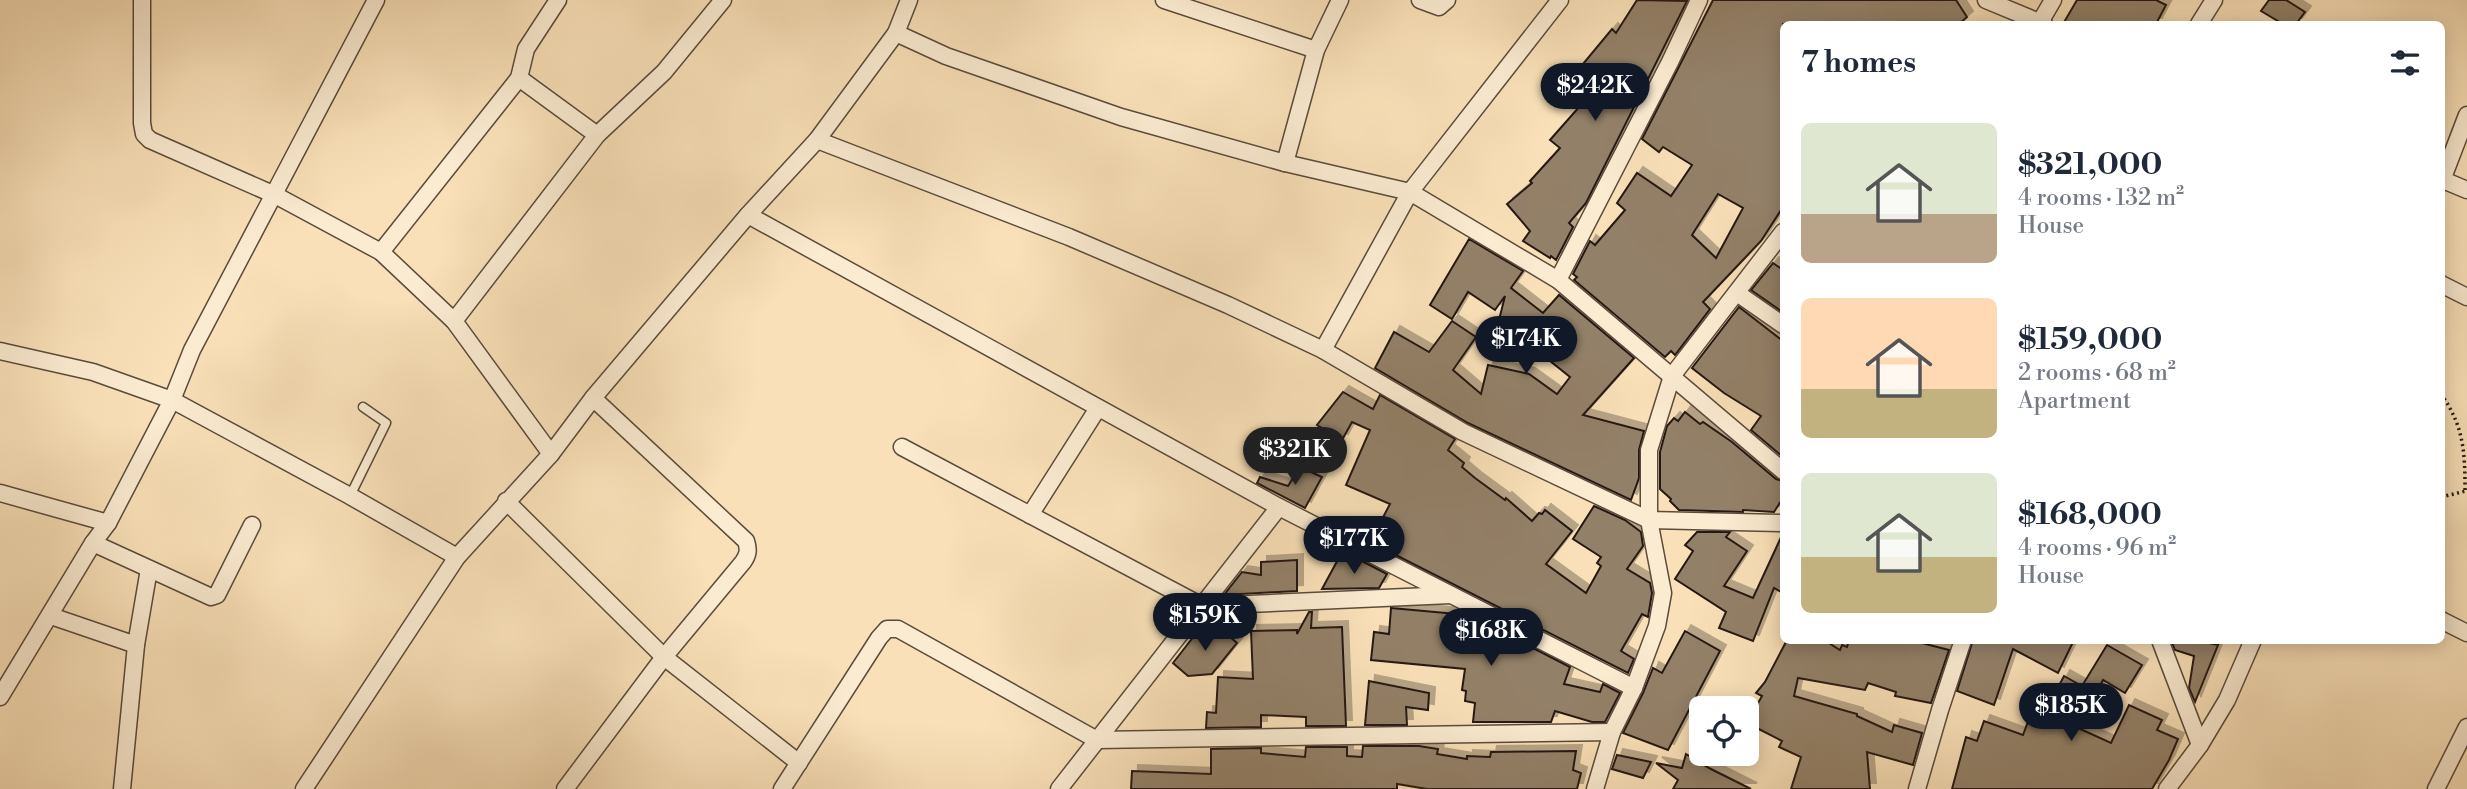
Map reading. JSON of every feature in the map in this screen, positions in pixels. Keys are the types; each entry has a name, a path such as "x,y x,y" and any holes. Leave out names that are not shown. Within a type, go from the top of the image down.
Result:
{"street":[{"path":"142,0 144,134 150,141 275,195 381,252 454,321 551,454"},
{"path":"0,697 93,543 108,523 172,400 192,351 376,0"},
{"path":"381,252 519,78 526,49 558,0"},
{"path":"454,321 597,135 664,72 723,0"},
{"path":"304,789 457,556 551,454 593,398 748,215 817,140 896,33 909,0"},
{"path":"1164,0 1317,50"},
{"path":"1285,163 1317,50 1340,0"},
{"path":"1420,0 1439,7 1447,0"},
{"path":"1323,350 1410,192 1560,0"},
{"path":"1558,279 1699,0"},
{"path":"1986,0 2034,21"},
{"path":"2042,21 2053,0"},
{"path":"2201,21 2214,0"},
{"path":"896,33 946,56 1121,117 1285,163 1410,192 1558,279 1780,468"},
{"path":"519,78 597,135"},
{"path":"2445,173 2467,115"},
{"path":"817,140 1069,237 1228,305 1323,350 1464,432 1649,520 1780,523"},
{"path":"2445,182 2467,190"},
{"path":"748,215 1279,508 1634,688"},
{"path":"1595,789 1612,732 1634,688 1657,626 1663,593 1649,520 1649,450 1672,376 1780,236"},
{"path":"2445,286 2467,297"},
{"path":"1737,293 1780,323"},
{"path":"0,351 93,372 172,400 457,556"},
{"path":"565,789 664,657 743,562 748,548 746,541 593,398"},
{"path":"1030,515 1098,408"},
{"path":"902,447 1202,606 1451,595"},
{"path":"0,493 108,523"},
{"path":"506,501 664,657 799,763"},
{"path":"1059,789 1279,508"},
{"path":"93,543 211,597 217,595 252,525"},
{"path":"122,789 136,645 149,569"},
{"path":"51,616 136,645"},
{"path":"2445,622 2467,633"},
{"path":"782,789 859,667 887,629 898,629 909,634 1097,740 1612,732"},
{"path":"1917,789 1962,644"},
{"path":"2162,644 2200,744"},
{"path":"2167,789 2200,744 2227,700 2251,644"},
{"path":"2436,789 2467,727"}],"lane":[{"path":"350,496 386,423 363,407"}],"path":[{"path":"2445,401 2461,430 2466,491 2445,497"}],"building":[{"path":"1637,0 1687,1 1586,203 1569,223 1573,227 1556,260 1523,241 1530,231 1507,204 1532,183 1530,181 1560,148 1550,140 1588,97 1568,82 1612,29 1616,33"},
{"path":"1713,0 1956,0 1967,17 1962,21 1780,21 1780,212 1761,241 1703,302 1710,309 1675,355 1671,351 1665,357 1574,280 1577,277 1573,274 1590,241 1595,245 1625,210 1617,203 1637,173 1671,196 1692,165 1663,147 1659,152 1642,139","holes":["1718,194 1743,208 1716,258 1692,235"]},
{"path":"2077,0 2156,0 2166,5 2158,21 2065,21"},
{"path":"2269,0 2286,0 2305,12 2298,21 2278,21 2261,11"},
{"path":"1469,239 1523,271 1511,288 1543,313 1559,295 1634,358 1583,415 1644,431 1639,450 1639,478 1631,500 1468,423 1375,368 1394,332 1429,352 1452,321 1476,337 1453,370 1481,394 1488,365 1529,374 1557,394 1570,377 1499,320 1505,296 1495,310 1468,292 1452,319 1430,305"},
{"path":"1773,263 1780,268 1780,310 1751,290"},
{"path":"1739,307 1780,339 1780,454 1751,430 1761,416 1724,393 1692,368"},
{"path":"1343,392 1373,409 1380,395 1455,439 1448,450 1464,463 1462,467 1475,478 1505,500 1506,498 1532,521 1545,510 1572,531 1546,564 1586,593 1601,566 1597,563 1601,557 1573,539 1594,506 1625,520 1641,532 1643,546 1627,569 1650,583 1652,593 1648,617 1642,614 1621,651 1634,659 1628,673 1370,542 1390,504 1346,485 1370,430 1352,422 1342,440 1317,425"},
{"path":"1685,412 1700,424 1703,422 1780,480 1780,503 1774,512 1679,510 1660,489 1660,452 1667,426 1674,418 1678,421"},
{"path":"1300,467 1322,477 1305,508 1257,483 1260,477 1288,486"},
{"path":"1697,532 1730,532 1726,537 1747,551 1724,586 1753,598 1780,540 1780,591 1774,588 1753,641 1719,628 1726,612 1675,579 1693,551 1685,545"},
{"path":"1341,554 1358,564 1360,560 1387,574 1379,588 1322,589"},
{"path":"1297,560 1297,591 1224,595 1242,572 1261,575 1261,562"},
{"path":"1391,608 1468,615 1570,667 1564,684 1600,692 1603,684 1620,693 1605,722 1592,722 1555,711 1551,722 1473,722 1475,703 1465,701 1466,691 1462,690 1465,669 1371,660 1374,632 1389,634"},
{"path":"1309,612 1312,612 1311,628 1342,627 1346,726 1306,726 1306,717 1261,715 1261,727 1206,728 1207,712 1216,713 1218,677 1253,679 1251,631 1297,630 1297,634"},
{"path":"1198,631 1223,631 1237,643 1212,674 1188,676 1173,663"},
{"path":"1685,631 1720,651 1696,696 1689,696 1689,710 1668,750 1623,733 1653,668 1662,673"},
{"path":"1785,644 1830,644 1840,650 1842,645 1847,647 1848,644 1926,644 1949,650 1931,703 1895,696 1896,692 1868,683 1865,690 1798,678 1794,696 1857,714 1892,732 1894,725 1922,733 1913,765 1867,752 1870,789 1791,789 1801,757 1779,747 1782,741 1759,729 1759,701 1762,696 1756,693 1765,682"},
{"path":"1972,644 2072,644 2058,673 2013,649 1994,705 1957,691"},
{"path":"2173,644 2218,645 2195,702 2189,688 2194,656 2175,650"},
{"path":"2107,645 2142,665 2125,693 2103,680 2078,728 2111,743 2129,705 2162,720 2157,730 2178,739 2152,789 1952,789 1966,737 1977,741 1984,721 2023,735 2033,708 2045,712 2064,676 2082,686"},
{"path":"1369,681 1429,693 1428,710 1406,707 1407,725 1365,725"},
{"path":"1363,746 1419,746 1438,749 1437,754 1467,759 1467,756 1490,757 1491,752 1576,751 1573,770 1581,773 1577,789 1427,789 1397,784 1397,789 1131,789 1132,771 1211,774 1211,749 1261,748 1261,753 1305,757 1306,747 1347,747 1347,756 1362,757"},
{"path":"1686,754 1689,756 1689,766 1706,766 1751,789 1673,789 1678,780 1656,763 1682,768"},
{"path":"1617,755 1651,762 1643,778 1612,769"}]}
